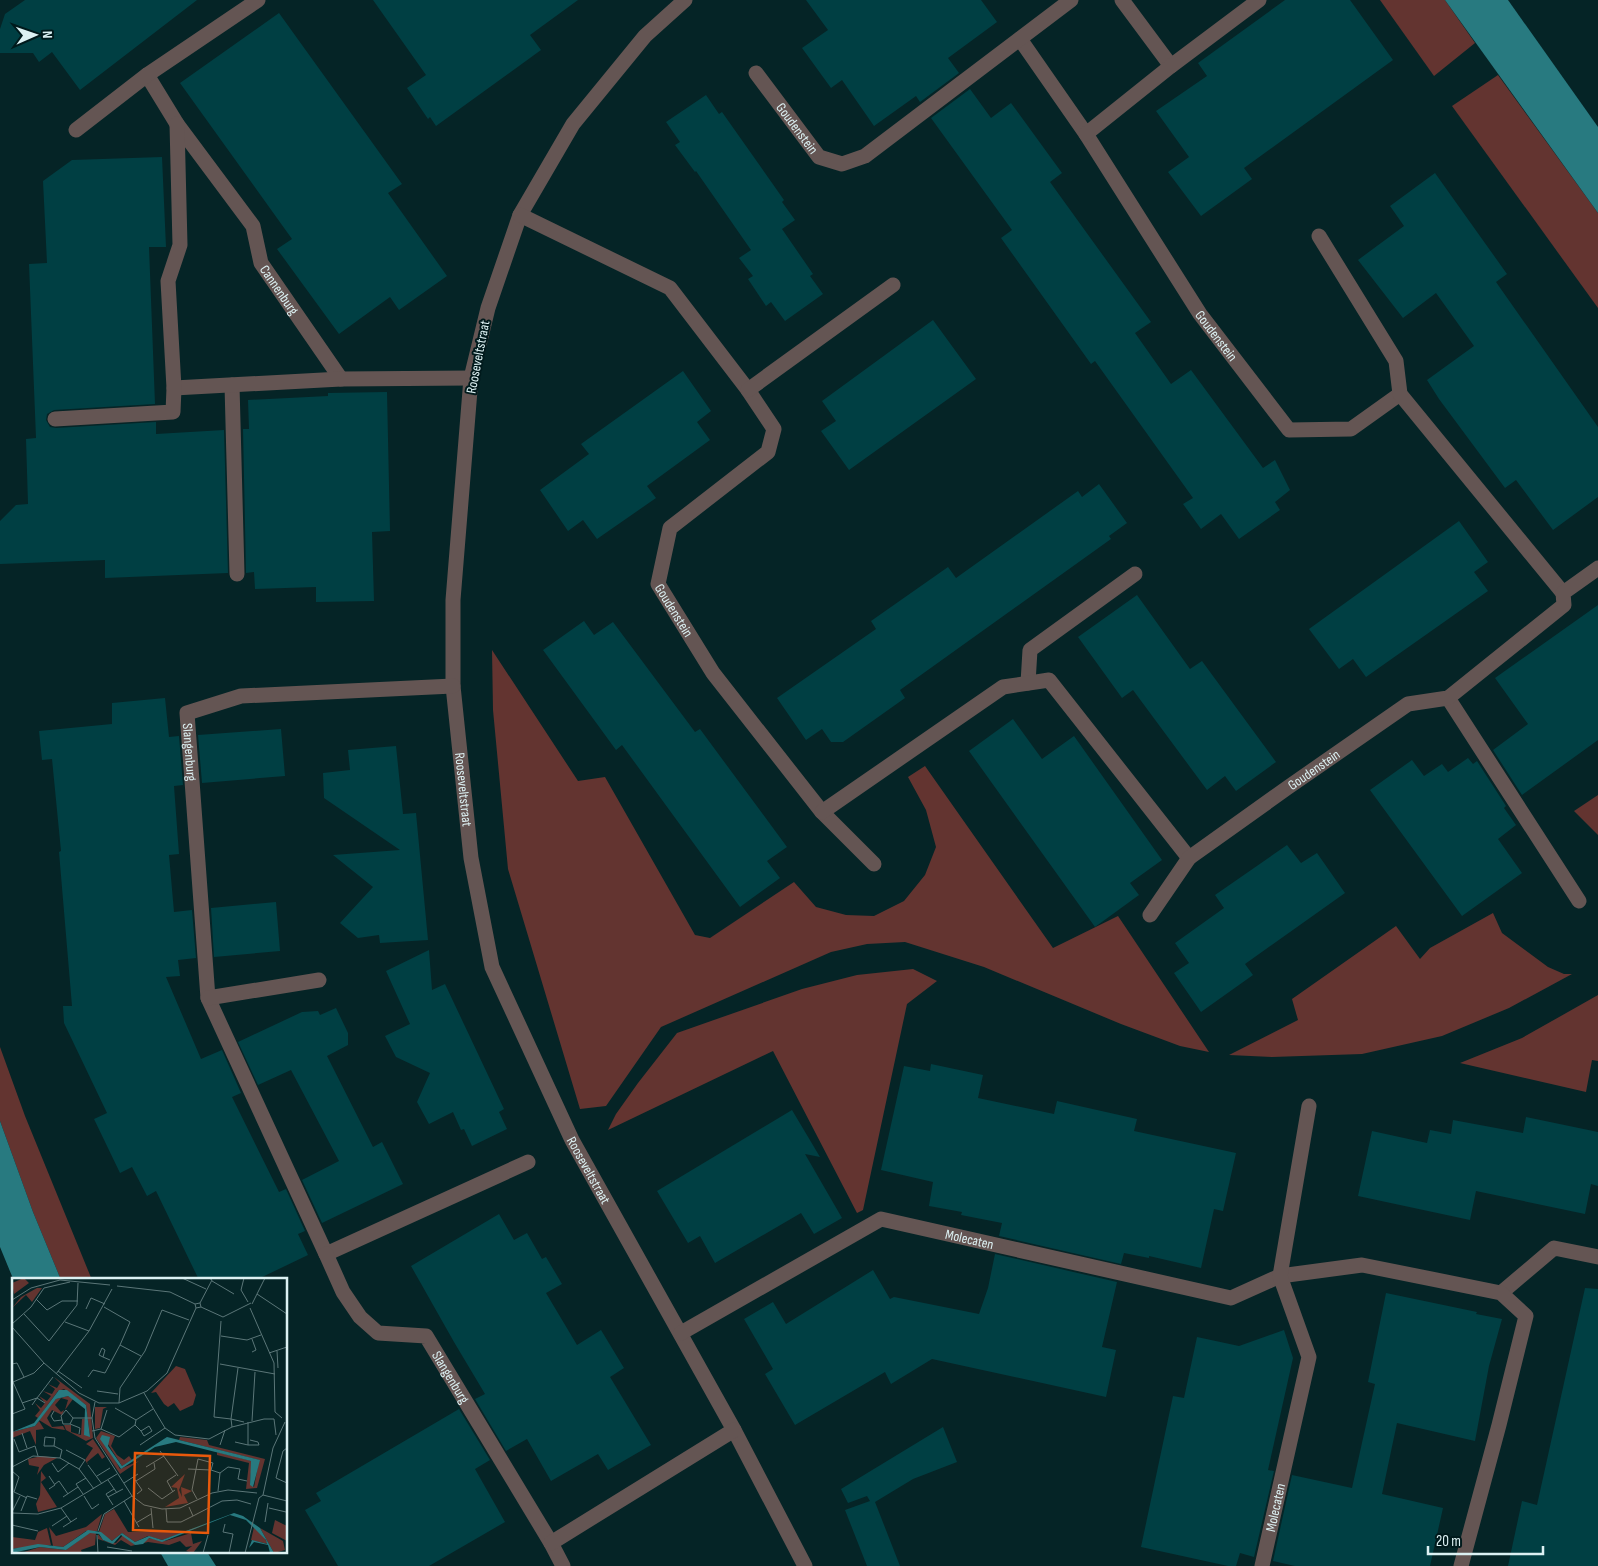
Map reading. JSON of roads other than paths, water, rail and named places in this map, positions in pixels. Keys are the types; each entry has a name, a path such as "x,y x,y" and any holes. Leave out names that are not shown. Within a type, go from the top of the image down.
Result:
{"street":[{"path":"76,130 147,75 258,0"},
{"name":"Rooseveltstraat","path":"685,0 645,36 573,124 520,215 488,308 471,378 453,600 453,686 472,858 492,967 572,1140 734,1430 805,1566"},
{"name":"Goudenstein","path":"756,74 819,157 842,164 865,156 1071,0"},
{"path":"1122,0 1170,66"},
{"path":"1086,134 1170,66 1259,0"},
{"name":"Goudenstein","path":"1020,39 1086,134 1200,314 1289,430 1351,429 1400,394"},
{"name":"Cannenburg","path":"147,75 178,124 253,226 261,263 341,379"},
{"path":"54,419 174,412 168,281 180,245 178,124"},
{"name":"Goudenstein","path":"520,215 670,288 748,390 774,429 768,452 670,528 658,584 713,673 822,812 874,864"},
{"path":"1319,236 1396,362 1400,394 1563,593 1564,605 1448,698 1579,901"},
{"path":"748,390 893,284"},
{"path":"174,388 341,379 471,378"},
{"path":"232,385 236,574"},
{"path":"1563,593 1598,568"},
{"path":"1028,683 1030,650 1135,574"},
{"path":"822,812 1003,687 1049,680 1189,858"},
{"name":"Slangenburg","path":"453,686 241,696 187,713 208,998 343,1292 360,1317 378,1333 426,1336 552,1543 563,1566"},
{"name":"Goudenstein","path":"1150,915 1189,858 1408,704 1448,698"},
{"path":"208,998 319,980"},
{"name":"Molecaten","path":"1262,1566 1309,1357 1280,1276 1309,1106"},
{"path":"326,1254 528,1162"},
{"name":"Molecaten","path":"681,1334 881,1219 1231,1298 1280,1276 1362,1265 1501,1294 1526,1316 1461,1566"},
{"path":"1501,1294 1554,1248 1598,1257"},
{"path":"552,1543 734,1430"}],"water":[{"path":"1445,0 1508,0 1598,127 1598,213"},
{"path":"0,1121 33,1212 60,1278 13,1278 0,1247"},
{"path":"161,1554 208,1554 216,1566 168,1566"}]}
